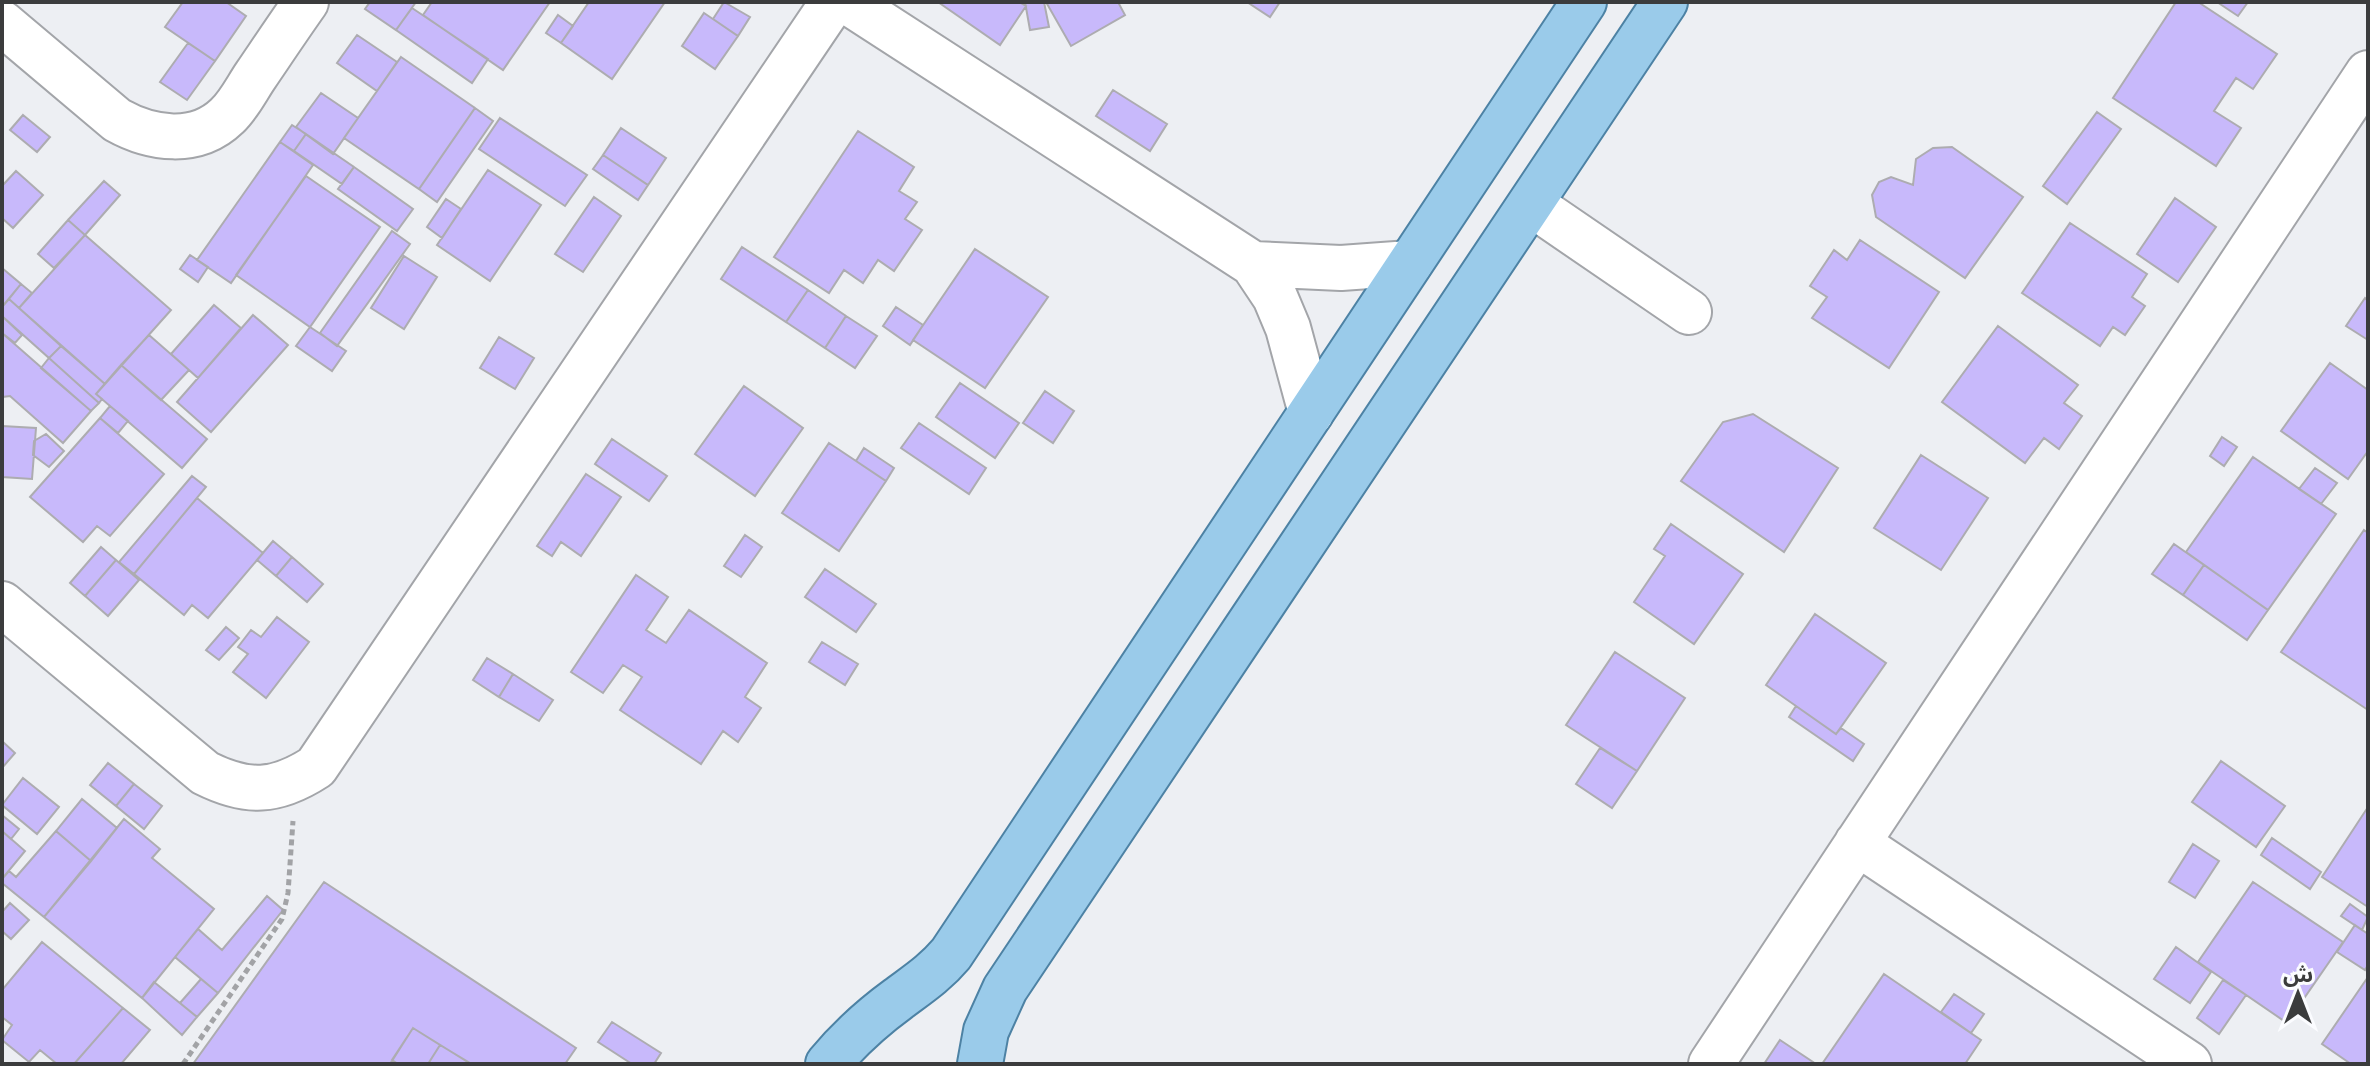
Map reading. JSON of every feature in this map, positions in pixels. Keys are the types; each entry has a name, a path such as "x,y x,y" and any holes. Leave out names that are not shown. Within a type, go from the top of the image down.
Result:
{"main road":[{"path":"828,1064 867,1023 938,970 1584,2"},
{"path":"980,1064 994,1009 1018,969 1665,2"},
{"path":"938,970 994,1009"}],"street":[{"path":"2,604 205,773 226,784 249,789 273,787 296,780 316,767 833,2"},
{"path":"848,2 1253,264 1275,297 1288,328 1311,413"},
{"path":"12,17 117,120 138,132 161,137 185,136 208,129 228,116 300,4"},
{"path":"1711,1064 2368,73"},
{"path":"1531,204 1689,312"},
{"path":"1253,264 1341,268 1410,263"},
{"path":"1857,843 2184,1063"}],"path":[{"path":"183,1064 282,919 288,893 296,780"}],"building":[{"path":"183,2 226,2 246,16 215,61 165,27"},
{"path":"370,2 416,2 396,30 365,9"},
{"path":"432,2 550,2 503,70 423,15"},
{"path":"589,2 665,2 612,79 561,43"},
{"path":"724,2 750,17 738,36 713,19"},
{"path":"938,2 1019,2 1026,6 1000,45"},
{"path":"1025,2 1044,2 1049,27 1030,30"},
{"path":"1046,2 1118,2 1125,15 1071,46"},
{"path":"1247,2 1280,2 1270,17"},
{"path":"2176,2 2198,2 2277,54 2253,89 2236,78 2214,111 2241,128 2216,166 2113,98"},
{"path":"2217,2 2248,2 2238,16"},
{"path":"412,8 488,59 472,83 396,30"},
{"path":"704,13 738,36 715,69 682,46"},
{"path":"558,15 573,26 561,43 546,33"},
{"path":"357,35 397,62 377,91 337,63"},
{"path":"188,43 215,61 187,100 160,82"},
{"path":"401,57 475,108 419,189 344,138"},
{"path":"1113,90 1167,124 1150,151 1096,116"},
{"path":"321,93 358,118 333,154 296,127"},
{"path":"475,108 493,121 437,202 419,189"},
{"path":"2097,112 2121,129 2067,204 2043,186"},
{"path":"23,115 50,137 37,152 10,130"},
{"path":"500,118 587,175 565,206 479,149"},
{"path":"292,125 306,134 294,151 280,142"},
{"path":"621,128 666,158 648,185 603,155"},
{"path":"858,131 914,167 899,191 917,202 905,219 922,230 894,271 878,260 863,283 844,270 829,293 774,257"},
{"path":"306,134 354,167 342,184 294,151"},
{"path":"280,142 313,165 231,283 197,260"},
{"path":"1952,147 2023,197 1965,278 1876,217 1872,195 1879,182 1891,177 1913,185 1916,159 1933,148"},
{"path":"603,155 648,185 638,200 593,169"},
{"path":"354,167 413,209 397,231 338,189"},
{"path":"488,170 541,205 490,281 437,245"},
{"path":"16,171 43,195 13,228 2,218 2,186"},
{"path":"306,176 380,227 310,327 236,275"},
{"path":"104,181 120,195 85,235 68,220"},
{"path":"594,197 621,216 583,272 555,254"},
{"path":"2175,198 2216,227 2178,282 2137,254"},
{"path":"446,199 461,209 442,238 427,227"},
{"path":"68,220 85,235 54,268 38,254"},
{"path":"2070,223 2147,274 2132,297 2145,306 2125,335 2113,327 2100,346 2022,293"},
{"path":"392,231 410,244 337,346 320,333"},
{"path":"85,235 171,310 105,384 19,308"},
{"path":"1860,240 1939,292 1889,368 1812,318 1827,297 1810,286 1834,250 1847,260"},
{"path":"742,247 808,290 786,322 721,279"},
{"path":"975,249 1048,297 985,388 913,340"},
{"path":"190,255 208,267 198,282 180,269"},
{"path":"404,256 437,277 404,329 371,308"},
{"path":"2,268 21,284 2,307"},
{"path":"21,284 32,293 19,308 9,299"},
{"path":"808,290 846,316 825,348 786,322"},
{"path":"2365,298 2368,301 2368,340 2346,326"},
{"path":"9,299 61,346 49,358 2,316 2,307"},
{"path":"214,305 241,328 198,378 171,354"},
{"path":"896,307 923,325 910,345 883,326"},
{"path":"253,315 288,345 211,432 177,402"},
{"path":"2,316 22,335 15,343 2,333"},
{"path":"846,316 877,336 855,368 825,348"},
{"path":"1998,326 2078,385 2064,403 2082,416 2059,449 2044,438 2025,463 1942,402"},
{"path":"310,327 346,351 332,371 296,346"},
{"path":"2,333 91,411 63,443 10,396 2,397"},
{"path":"149,335 189,370 161,400 121,365"},
{"path":"499,337 534,358 515,389 480,368"},
{"path":"61,346 105,384 96,394 102,399 99,403 49,358"},
{"path":"49,358 99,403 91,411 41,368"},
{"path":"2330,363 2368,390 2368,451 2348,479 2281,431"},
{"path":"121,365 207,439 182,468 96,394"},
{"path":"960,383 1019,423 995,458 936,417"},
{"path":"744,386 803,428 755,496 695,454"},
{"path":"1045,391 1074,411 1053,443 1023,423"},
{"path":"110,406 128,421 118,433 100,418"},
{"path":"1753,414 1838,468 1784,552 1681,481 1723,422"},
{"path":"100,418 164,474 110,536 97,526 83,542 30,497"},
{"path":"919,423 986,468 969,494 901,448"},
{"path":"2,426 36,428 32,479 2,477"},
{"path":"46,434 64,451 49,467 33,455 34,441"},
{"path":"2222,437 2237,447 2224,466 2210,456"},
{"path":"612,439 667,476 649,501 595,464"},
{"path":"829,443 886,481 839,551 782,513"},
{"path":"864,448 894,468 886,481 856,461"},
{"path":"1921,455 1988,498 1941,570 1874,528"},
{"path":"2253,457 2336,514 2268,610 2186,552"},
{"path":"2315,468 2337,483 2321,504 2299,489"},
{"path":"586,474 621,497 581,556 561,542 552,556 537,546"},
{"path":"192,476 206,487 134,574 119,562"},
{"path":"197,498 263,553 208,618 192,605 184,615 134,574"},
{"path":"1671,524 1743,574 1694,644 1634,602 1665,556 1654,549"},
{"path":"2364,530 2368,533 2368,710 2281,652"},
{"path":"745,535 762,547 741,577 724,566"},
{"path":"273,541 292,557 276,576 257,560"},
{"path":"2174,544 2204,565 2183,595 2152,574"},
{"path":"101,547 116,560 85,596 70,583"},
{"path":"292,557 323,584 307,602 276,576"},
{"path":"116,560 139,580 108,616 85,596"},
{"path":"2204,565 2268,610 2247,640 2183,595"},
{"path":"825,569 876,604 856,632 805,597"},
{"path":"636,575 668,597 646,630 666,643 689,610 767,663 745,697 761,708 738,742 723,731 701,764 620,710 642,677 623,665 603,693 571,672"},
{"path":"1815,614 1886,663 1836,734 1766,685"},
{"path":"277,617 309,642 266,698 233,672 248,654 238,647 251,630 261,637"},
{"path":"226,627 239,638 219,660 206,650"},
{"path":"822,642 858,664 845,685 809,662"},
{"path":"1615,652 1685,698 1637,771 1566,725"},
{"path":"487,658 513,674 499,697 473,680"},
{"path":"513,674 553,700 539,721 499,697"},
{"path":"1796,706 1836,734 1841,728 1864,744 1853,761 1789,717"},
{"path":"2,741 15,753 2,768"},
{"path":"1600,748 1637,771 1612,808 1576,784"},
{"path":"2221,761 2285,806 2256,847 2192,802"},
{"path":"108,763 134,784 116,806 90,785"},
{"path":"23,778 59,807 37,834 2,805"},
{"path":"134,784 162,806 144,829 116,806"},
{"path":"82,799 117,828 91,861 56,831"},
{"path":"2368,807 2368,907 2322,877"},
{"path":"2,815 19,829 11,839 2,831"},
{"path":"124,819 160,849 152,858 214,909 142,998 44,917"},
{"path":"2,831 25,851 2,879"},
{"path":"56,831 91,861 44,917 2,883 2,879 9,871 16,877"},
{"path":"2272,838 2321,872 2310,889 2261,855"},
{"path":"2193,844 2219,861 2195,898 2169,882"},
{"path":"324,882 576,1048 565,1064 471,1064 413,1028 390,1064 193,1064"},
{"path":"2253,882 2343,942 2287,1023 2198,962"},
{"path":"267,896 283,910 218,993 175,957 198,929 222,950"},
{"path":"10,903 29,920 11,939 2,931 2,912"},
{"path":"2350,904 2368,917 2362,930 2341,916"},
{"path":"2355,925 2368,934 2368,965 2365,970 2337,952"},
{"path":"42,942 123,1008 74,1064 57,1064 40,1050 29,1062 2,1040 12,1025 2,1017 2,990"},
{"path":"2176,947 2211,972 2190,1003 2154,979"},
{"path":"1884,974 1981,1040 1965,1064 1822,1064"},
{"path":"2368,977 2368,1064 2351,1064 2322,1044"},
{"path":"201,979 218,993 197,1017 180,1003"},
{"path":"2223,980 2246,995 2219,1034 2197,1018"},
{"path":"154,982 197,1017 182,1035 142,998"},
{"path":"1954,994 1984,1014 1971,1033 1941,1012"},
{"path":"123,1008 150,1030 121,1064 74,1064"},
{"path":"612,1022 661,1053 654,1064 632,1064 598,1042"},
{"path":"413,1028 440,1045 428,1064 398,1064 392,1060"},
{"path":"1780,1040 1816,1064 1764,1064"},
{"path":"440,1045 470,1063 470,1064 428,1064"}]}
